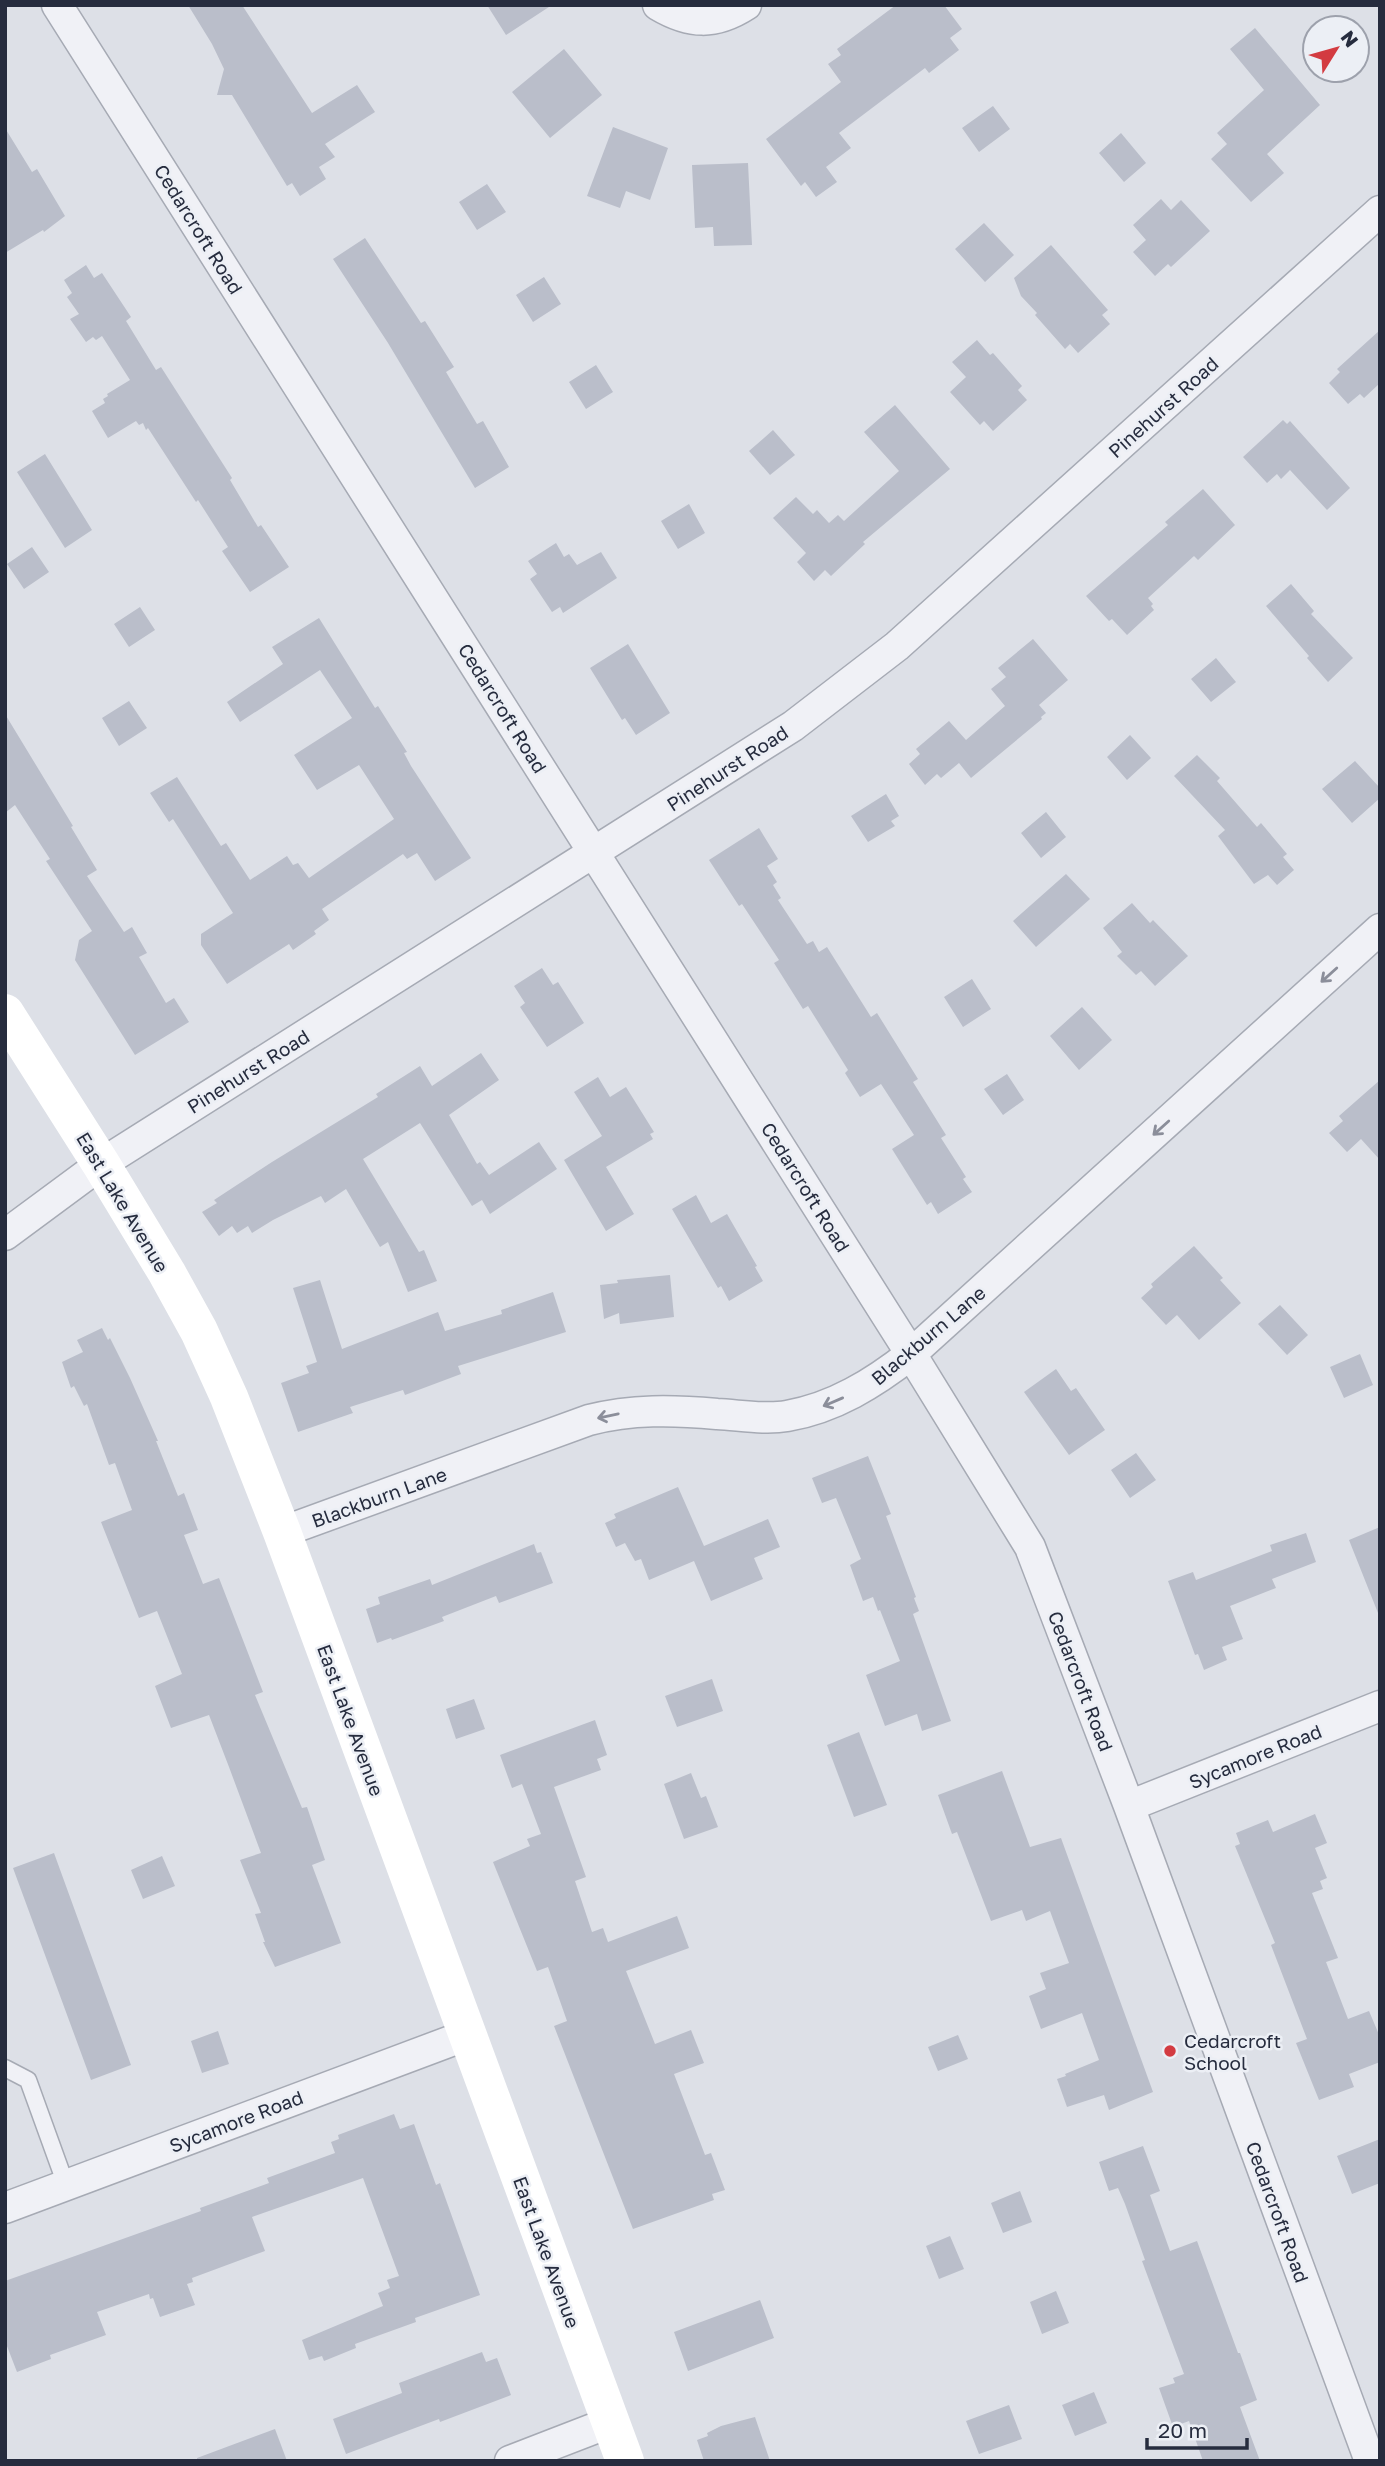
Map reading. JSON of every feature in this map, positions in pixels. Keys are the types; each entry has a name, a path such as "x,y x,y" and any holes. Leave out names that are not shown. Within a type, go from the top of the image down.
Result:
{"street":[{"name":"Cedarcroft Road","path":"57,5 911,1354 1030,1547 1129,1806 1370,2461"},
{"path":"658,5 674,14 704,22 732,14 746,5"},
{"name":"Pinehurst Road","path":"5,1235 101,1164 793,726 897,646 1380,211"},
{"name":"Blackburn Lane","path":"282,1532 612,1414 640,1410 675,1410 758,1417 785,1416 822,1406 858,1391 911,1354 1380,929"},
{"name":"East Lake Avenue","path":"5,1013 167,1273 229,1397 282,1532 625,2461"},
{"name":"Sycamore Road","path":"1129,1806 1380,1706"},
{"name":"Sycamore Road","path":"5,2208 467,2035"},
{"path":"510,2461 611,2422"}],"lane":[{"path":"5,2068 28,2080 66,2185"}],"building":[{"path":"188,5 242,5 312,113 357,85 375,112 325,144 335,157 319,167 326,179 300,196 292,183 287,186 232,95 217,95 224,69"},
{"path":"487,5 552,5 506,35"},
{"path":"896,5 944,5 962,29 950,38 959,50 929,73 925,68 839,133 851,148 826,167 837,182 816,197 805,182 801,186 766,139 841,82 828,64 841,55 837,49"},
{"path":"1255,28 1320,105 1267,154 1284,173 1251,202 1211,159 1227,144 1217,133 1264,90 1230,49"},
{"path":"564,49 602,95 550,138 512,92"},
{"path":"993,106 1010,129 979,152 962,128"},
{"path":"613,127 668,148 650,200 626,191 620,208 587,196"},
{"path":"5,128 32,172 37,169 65,216 44,232 43,230 5,253"},
{"path":"1121,133 1146,163 1124,182 1099,153"},
{"path":"748,163 752,245 714,246 713,227 695,228 692,165"},
{"path":"487,184 506,212 477,230 459,202"},
{"path":"1161,199 1171,210 1181,200 1210,231 1171,267 1168,264 1155,276 1133,252 1146,240 1133,225"},
{"path":"984,223 1014,255 985,282 955,249"},
{"path":"365,238 421,323 425,321 454,367 446,372 477,424 483,421 509,467 475,488 388,343 333,259"},
{"path":"1051,245 1108,310 1102,315 1110,324 1078,353 1070,344 1065,349 1035,315 1037,313 1021,296 1014,278"},
{"path":"86,265 94,278 102,273 131,317 126,321 156,370 161,367 232,478 230,480 258,527 261,525 289,567 250,592 222,551 228,547 148,428 146,430 143,423 139,425 136,421 108,438 92,411 105,403 103,399 107,394 130,380 102,336 96,340 93,337 86,342 70,319 79,314 67,297 72,293 64,280"},
{"path":"544,277 561,304 533,322 516,295"},
{"path":"1380,330 1380,383 1364,398 1360,394 1348,404 1329,383 1340,372 1337,369"},
{"path":"977,340 990,355 993,353 1022,386 1018,390 1027,400 993,431 984,421 980,425 950,392 966,377 952,362"},
{"path":"596,365 613,392 586,409 569,382"},
{"path":"895,405 950,469 863,542 865,544 831,576 825,570 814,581 797,562 806,553 773,518 796,497 813,514 817,510 829,523 838,515 844,521 899,471 864,432"},
{"path":"1283,420 1287,424 1290,421 1350,488 1327,510 1290,470 1281,479 1277,474 1267,483 1243,457"},
{"path":"773,430 795,455 770,475 749,451"},
{"path":"45,454 92,530 65,548 17,472"},
{"path":"1203,489 1235,525 1198,560 1194,556 1148,598 1154,610 1127,635 1112,619 1109,621 1086,596 1168,525 1165,522"},
{"path":"689,504 705,533 678,549 661,521"},
{"path":"556,543 564,557 569,554 577,565 601,552 617,578 563,613 560,607 552,612 530,579 537,574 528,561"},
{"path":"32,547 49,572 24,589 7,564"},
{"path":"1291,584 1314,611 1311,614 1353,658 1328,682 1266,606"},
{"path":"140,607 155,630 129,647 114,624"},
{"path":"319,618 375,708 378,706 407,752 404,753 411,766 471,858 435,881 417,853 407,859 403,854 322,909 329,920 314,931 316,934 293,950 289,944 227,984 201,945 201,934 233,913 173,819 169,822 150,793 177,777 221,846 226,843 250,880 287,856 293,865 298,863 309,878 394,819 359,765 317,790 294,755 352,718 320,670 240,722 227,702 283,664 272,647"},
{"path":"1033,639 1068,680 1039,705 1046,713 1042,719 971,778 959,763 941,778 937,774 925,785 909,764 920,754 916,749 949,721 966,740 1005,706 991,689 1006,677 998,668"},
{"path":"628,644 670,713 636,735 625,718 622,720 590,668"},
{"path":"1216,658 1236,682 1211,702 1191,679"},
{"path":"129,701 147,728 119,746 102,718"},
{"path":"5,714 97,870 87,876 124,932 132,927 147,953 139,957 166,1003 174,998 189,1022 135,1055 75,960 79,940 92,931 46,861 50,859 15,805 5,813"},
{"path":"1130,735 1151,758 1127,780 1107,757"},
{"path":"1197,755 1220,778 1217,781 1257,827 1261,823 1287,854 1283,857 1294,870 1277,885 1268,875 1254,884 1218,836 1225,830 1174,776"},
{"path":"1355,761 1380,788 1380,798 1352,823 1322,789"},
{"path":"886,794 899,816 891,821 895,826 868,842 851,816"},
{"path":"1046,812 1066,837 1041,858 1021,833"},
{"path":"759,828 778,859 767,866 777,882 773,885 781,898 778,900 807,944 813,941 819,952 827,947 871,1017 877,1013 918,1079 913,1082 946,1135 941,1138 966,1177 963,1179 972,1192 938,1214 931,1202 927,1205 892,1149 914,1135 881,1084 860,1097 845,1073 848,1070 808,1006 803,1009 774,963 779,960 709,860"},
{"path":"1066,874 1090,899 1036,947 1013,921"},
{"path":"1132,903 1150,923 1153,920 1188,956 1155,986 1141,971 1136,975 1117,956 1122,952 1103,928"},
{"path":"542,968 553,985 558,982 584,1023 547,1047 520,1007 525,1003 514,986"},
{"path":"972,979 991,1009 963,1027 944,997"},
{"path":"1082,1007 1112,1040 1079,1070 1050,1036"},
{"path":"481,1053 499,1080 449,1115 477,1164 480,1162 489,1175 539,1142 557,1169 490,1214 482,1200 472,1206 420,1123 363,1159 419,1252 424,1250 437,1281 408,1292 388,1242 380,1247 346,1189 325,1203 321,1196 252,1233 248,1226 237,1233 232,1226 219,1236 202,1212 217,1203 214,1200 378,1097 376,1094 420,1066 432,1086"},
{"path":"1007,1074 1024,1100 1003,1115 984,1089"},
{"path":"598,1077 610,1097 626,1087 654,1132 650,1134 653,1139 606,1167 634,1214 606,1231 564,1160 602,1136 574,1092"},
{"path":"1380,1080 1380,1160 1361,1139 1347,1152 1329,1133 1343,1121 1339,1116"},
{"path":"696,1195 711,1223 727,1214 763,1281 729,1301 721,1286 718,1288 672,1209"},
{"path":"1194,1246 1241,1303 1199,1340 1177,1315 1166,1325 1141,1298 1153,1287 1151,1284"},
{"path":"670,1275 674,1317 620,1324 619,1313 604,1319 600,1285 618,1283 617,1280"},
{"path":"320,1280 342,1349 438,1312 445,1331 502,1314 501,1310 553,1292 566,1332 458,1366 461,1374 405,1395 403,1390 350,1407 353,1413 298,1432 281,1383 309,1373 306,1366 317,1362 293,1288"},
{"path":"1280,1305 1308,1335 1287,1355 1258,1324"},
{"path":"102,1328 130,1378 158,1441 178,1496 184,1493 198,1530 184,1535 203,1584 219,1578 263,1692 255,1695 302,1808 307,1807 325,1860 312,1865 341,1943 275,1967 263,1942 255,1914 261,1913 240,1860 261,1853 209,1715 171,1728 155,1686 182,1674 157,1611 139,1618 101,1522 132,1510 115,1463 109,1465 87,1404 84,1406 74,1386 71,1388 62,1362 83,1352 77,1340"},
{"path":"1360,1354 1373,1385 1344,1398 1330,1367"},
{"path":"1056,1369 1071,1391 1076,1388 1105,1430 1069,1455 1024,1392"},
{"path":"1136,1453 1156,1480 1130,1498 1111,1470"},
{"path":"868,1456 891,1514 886,1516 916,1597 914,1598 919,1611 913,1614 951,1721 922,1731 917,1714 885,1726 866,1675 900,1661 873,1597 863,1601 850,1565 861,1559 836,1498 822,1503 812,1478"},
{"path":"678,1487 704,1546 768,1519 780,1547 754,1558 763,1579 711,1601 694,1561 649,1580 641,1559 635,1561 625,1543 616,1547 605,1523 616,1518 614,1514"},
{"path":"1380,1527 1380,1613 1378,1613 1349,1540"},
{"path":"1306,1533 1316,1562 1272,1579 1276,1588 1230,1606 1243,1639 1222,1647 1227,1660 1204,1670 1198,1654 1195,1655 1168,1581 1193,1572 1196,1580 1272,1551 1270,1545"},
{"path":"534,1544 537,1553 541,1552 553,1583 499,1603 496,1596 442,1617 444,1621 377,1643 366,1609 380,1604 378,1597 430,1579 432,1585"},
{"path":"712,1679 723,1711 677,1727 665,1696"},
{"path":"474,1699 485,1729 456,1739 446,1709"},
{"path":"595,1720 607,1755 597,1759 601,1770 554,1787 586,1877 575,1881 592,1932 603,1928 608,1942 677,1916 689,1948 626,1971 655,2044 691,2030 704,2063 674,2074 705,2155 711,2153 725,2190 712,2194 714,2200 633,2229 554,2026 567,2021 548,1967 537,1971 493,1862 530,1846 527,1839 541,1834 522,1784 512,1788 500,1755"},
{"path":"859,1732 887,1805 854,1817 827,1745"},
{"path":"1002,1771 1030,1847 1061,1838 1153,2092 1109,2110 1104,2095 1067,2107 1057,2079 1099,2060 1082,2013 1041,2029 1029,1996 1046,1989 1040,1973 1069,1963 1050,1911 1026,1921 1022,1910 991,1921 957,1832 952,1834 938,1795"},
{"path":"691,1773 701,1798 706,1796 718,1827 684,1839 664,1784"},
{"path":"1315,1814 1327,1843 1315,1848 1327,1878 1320,1881 1323,1889 1312,1893 1338,1958 1326,1962 1348,2019 1369,2011 1380,2037 1380,2062 1349,2074 1354,2087 1319,2100 1296,2043 1307,2039 1271,1945 1275,1943 1235,1846 1240,1844 1236,1833 1268,1820 1273,1832"},
{"path":"54,1853 131,2065 91,2080 13,1868"},
{"path":"162,1856 175,1886 143,1899 131,1870"},
{"path":"218,2031 229,2064 202,2073 191,2041"},
{"path":"958,2035 968,2059 938,2071 928,2047"},
{"path":"394,2114 400,2129 414,2124 436,2185 440,2183 480,2295 415,2318 416,2322 355,2344 356,2348 324,2361 322,2356 309,2360 302,2340 383,2306 378,2293 390,2288 387,2280 399,2276 363,2178 252,2217 265,2251 192,2278 193,2282 187,2284 195,2305 160,2317 149,2294 97,2312 106,2335 50,2355 51,2359 17,2372 5,2341 5,2281 201,2211 200,2208 269,2183 267,2178 335,2153 331,2142 339,2139 338,2135"},
{"path":"1380,2139 1380,2183 1352,2194 1337,2156"},
{"path":"1143,2146 1160,2191 1150,2195 1170,2251 1197,2241 1240,2353 1257,2400 1240,2407 1260,2461 1203,2461 1189,2421 1173,2427 1159,2388 1175,2383 1173,2378 1184,2374 1142,2261 1145,2260 1125,2204 1118,2188 1109,2191 1099,2162"},
{"path":"1020,2191 1032,2222 1003,2233 991,2203"},
{"path":"950,2236 964,2269 939,2279 926,2246"},
{"path":"1056,2291 1069,2323 1042,2334 1030,2302"},
{"path":"760,2300 774,2338 688,2371 674,2332"},
{"path":"482,2352 486,2362 497,2358 511,2395 346,2454 333,2419 402,2393 399,2383"},
{"path":"1094,2392 1107,2423 1075,2436 1062,2405"},
{"path":"1009,2405 1022,2439 979,2454 966,2421"},
{"path":"755,2417 770,2461 704,2461 697,2440 721,2426"},
{"path":"275,2429 287,2461 197,2461 197,2458"}],"place":[{"name":"Cedarcroft School","path":"1170,2051"}]}
